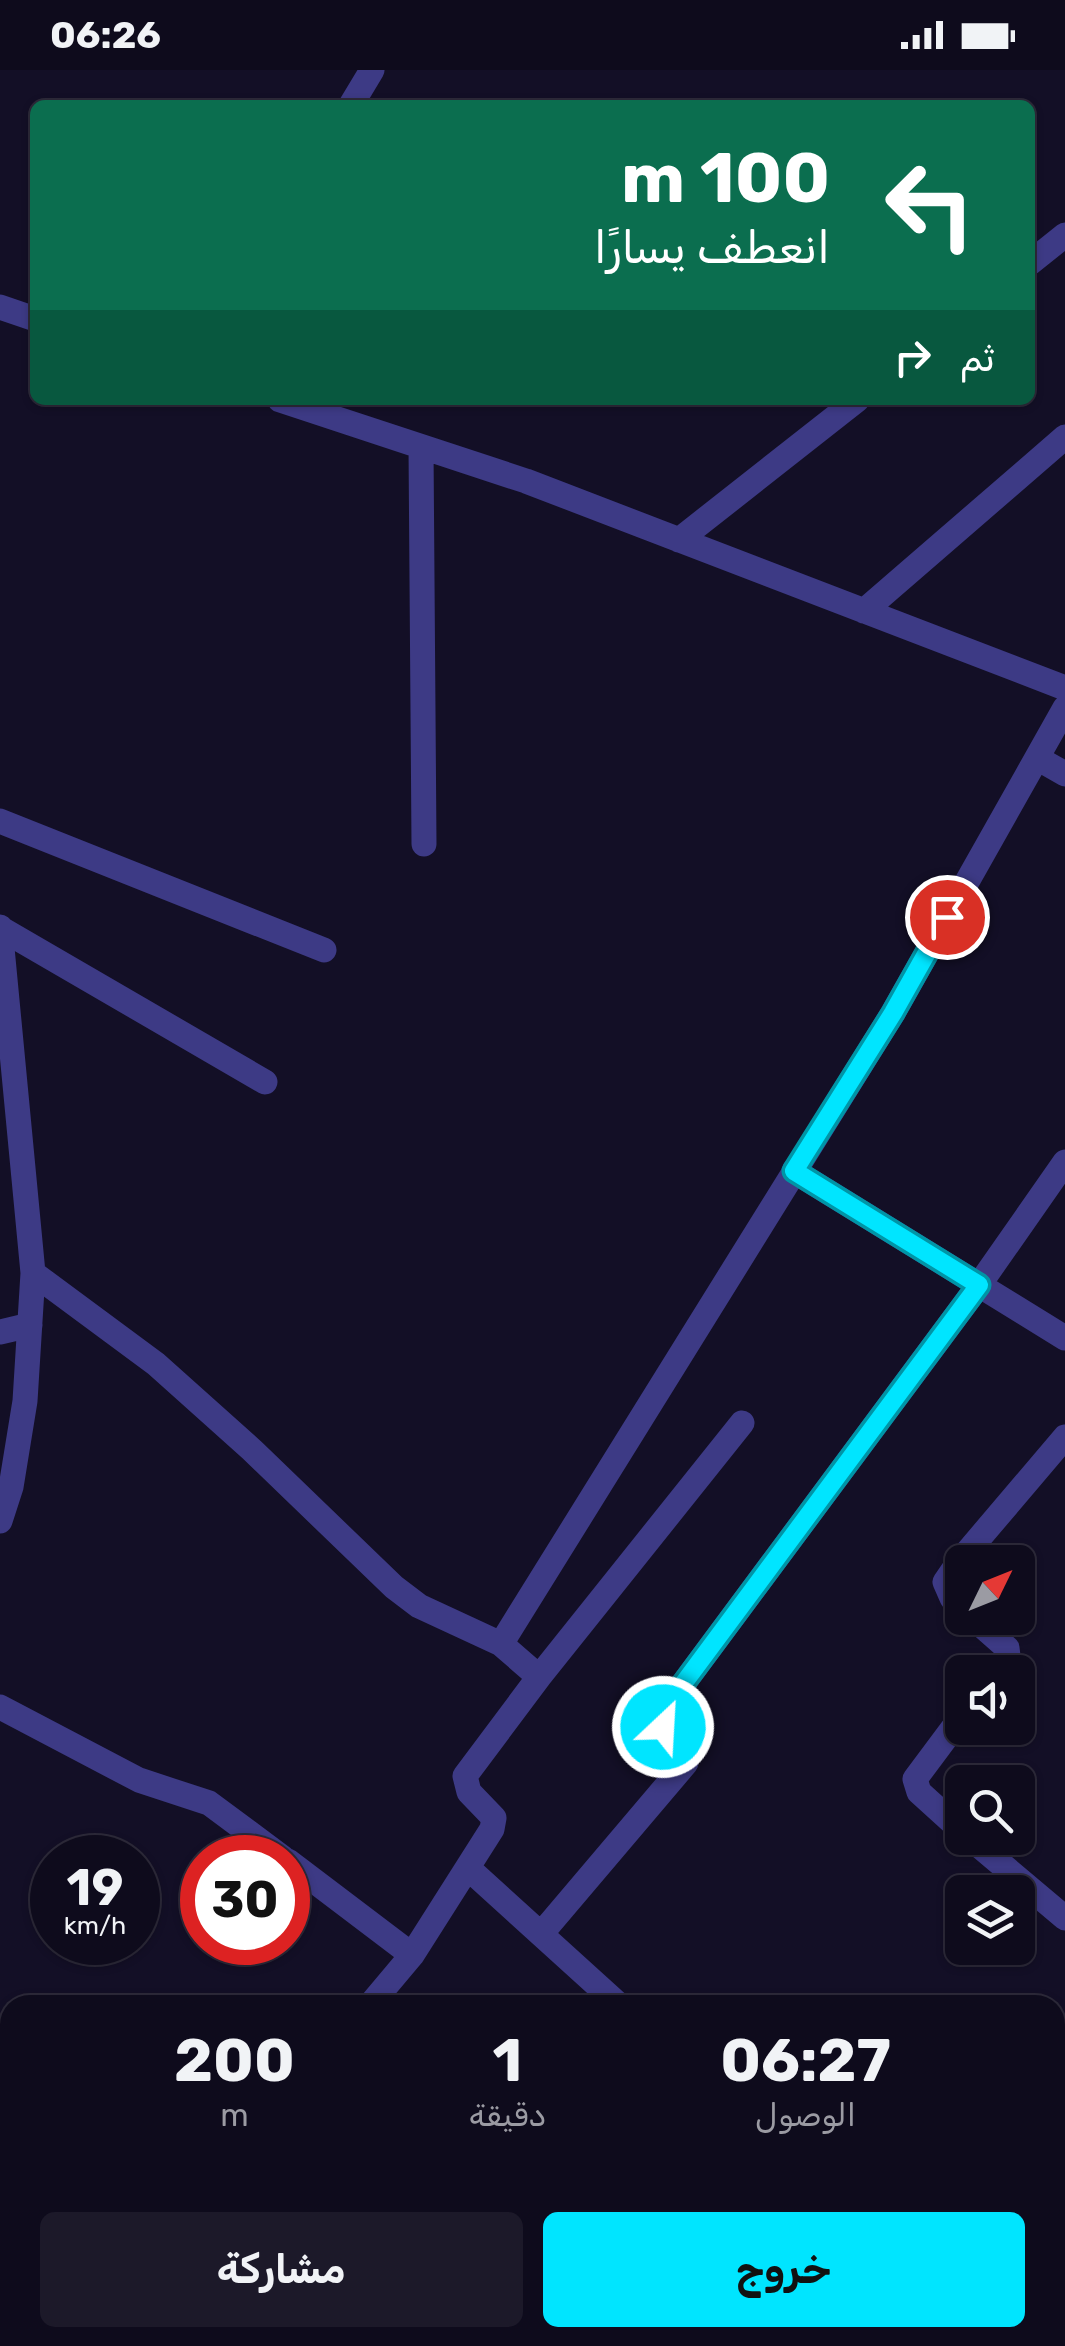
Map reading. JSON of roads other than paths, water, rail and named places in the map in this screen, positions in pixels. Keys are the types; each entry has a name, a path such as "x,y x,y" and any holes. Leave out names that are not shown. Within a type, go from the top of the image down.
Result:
{"street":[{"path":"354,100 372,70"},
{"path":"1035,259 1065,235"},
{"path":"0,307 30,317"},
{"path":"295,405 526,481 1065,688"},
{"path":"680,540 851,405"},
{"path":"864,611 1065,437"},
{"path":"421,447 424,844"},
{"path":"501,1644 893,1013 1065,708"},
{"path":"1037,758 1065,774"},
{"path":"0,821 324,950"},
{"path":"1,940 265,1082"},
{"path":"0,1522 12,1487 26,1400 33,1273 12,1180 1,940"},
{"path":"541,1934 683,1768 687,1756 663,1727 663,1711 979,1285 1065,1162"},
{"path":"794,1171 1065,1338"},
{"path":"33,1273 156,1364 394,1587 419,1606 501,1644 539,1676"},
{"path":"0,1332 30,1325"},
{"path":"379,1995 412,1956 495,1824 494,1818 468,1792 465,1776 539,1676 742,1423"},
{"path":"973,1545 1065,1436"},
{"path":"992,1635 1007,1648 1008,1655"},
{"path":"0,1707 139,1780 210,1803 253,1835"},
{"path":"945,1738 915,1778 920,1792 945,1815"},
{"path":"990,1855 1065,1918"},
{"path":"468,1868 608,1995"},
{"path":"310,1878 412,1956"}]}
